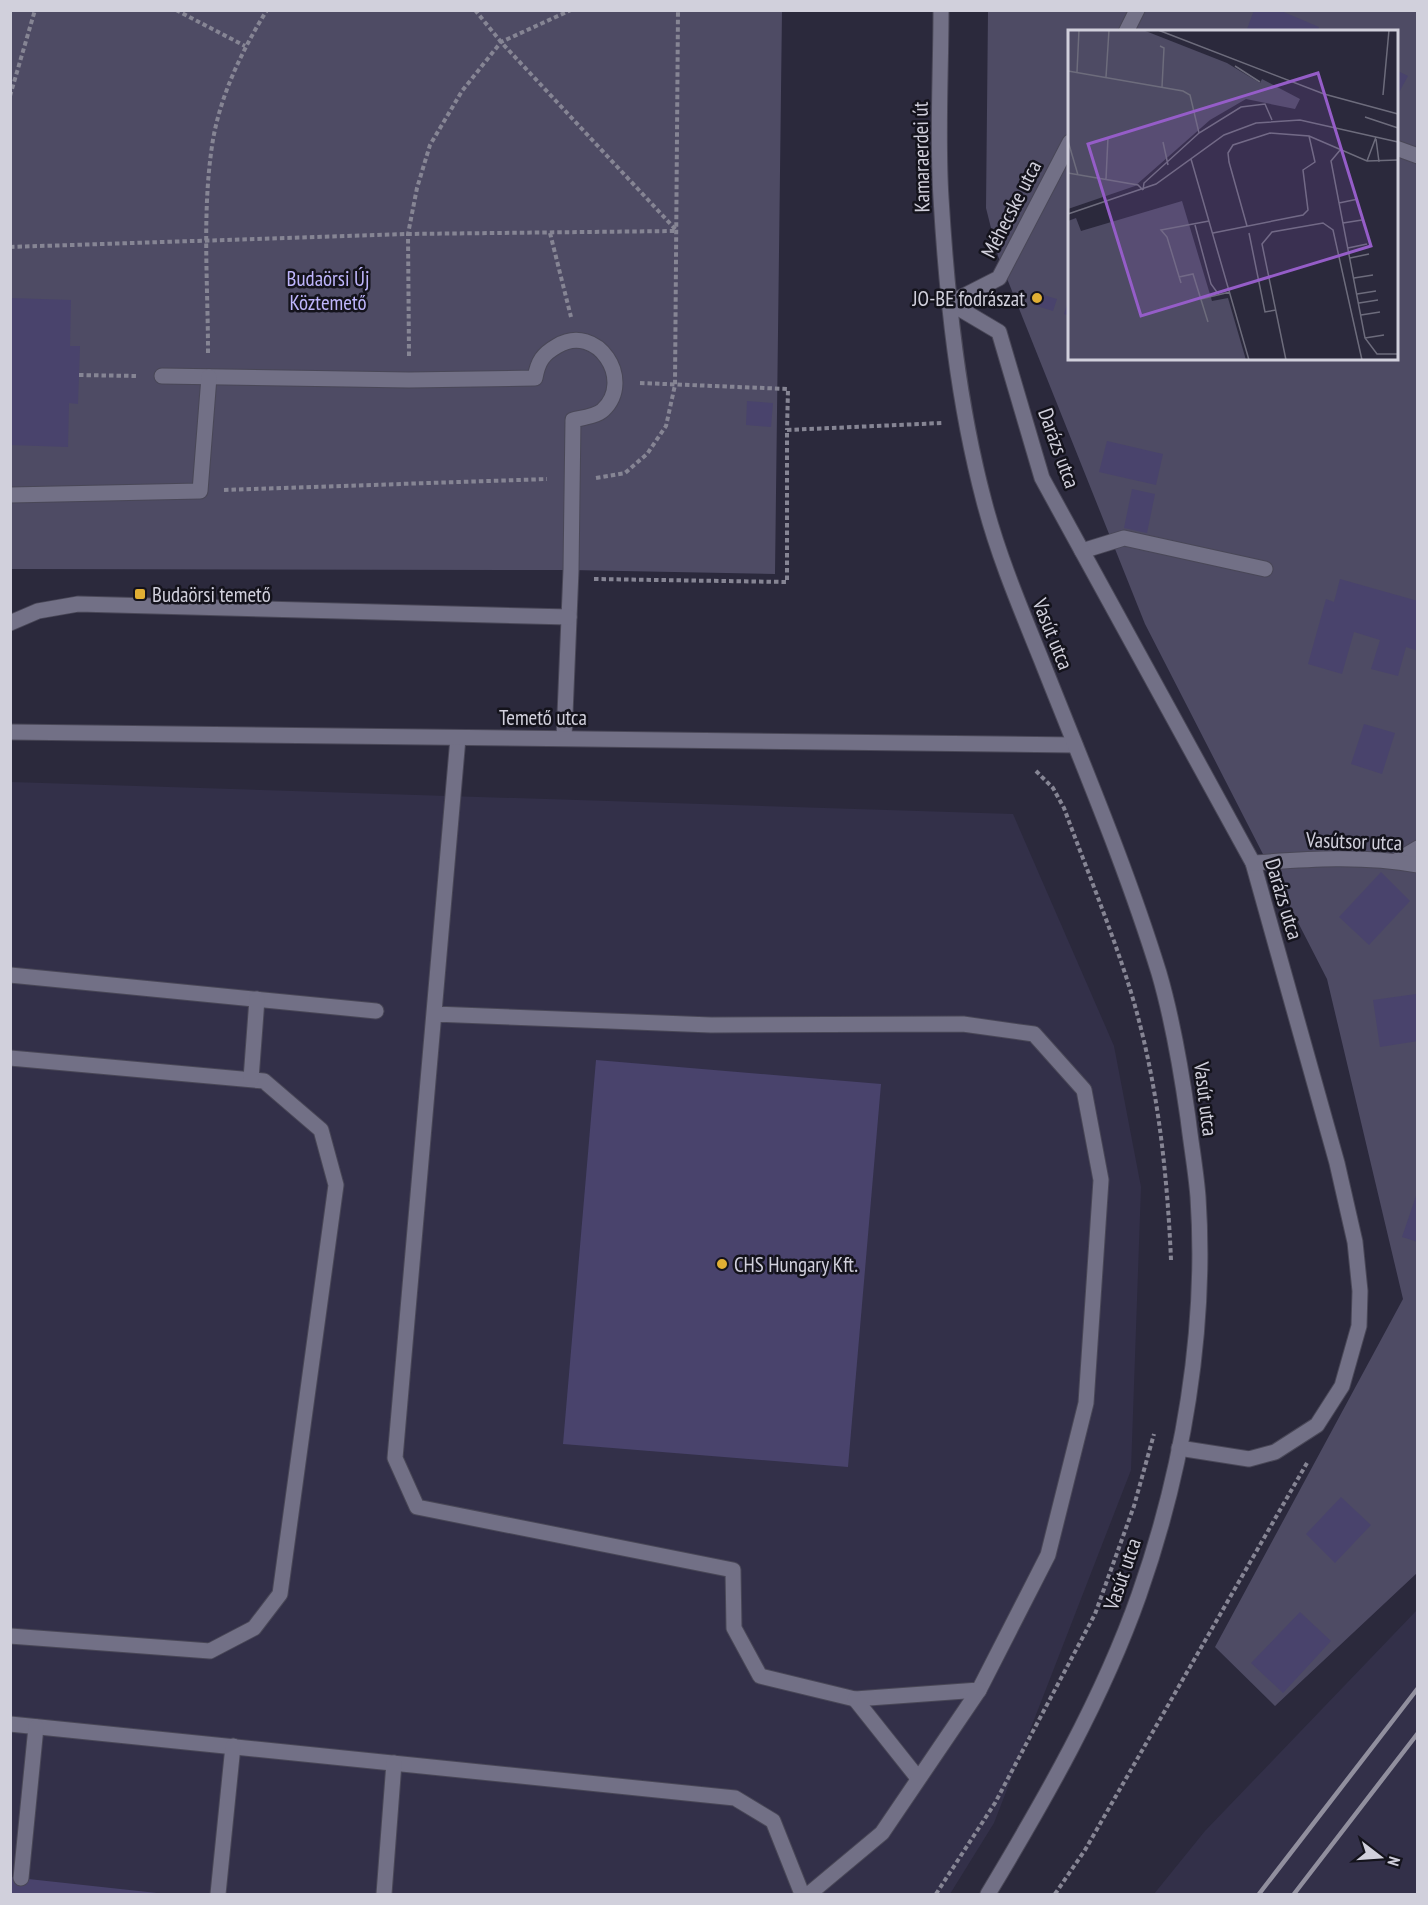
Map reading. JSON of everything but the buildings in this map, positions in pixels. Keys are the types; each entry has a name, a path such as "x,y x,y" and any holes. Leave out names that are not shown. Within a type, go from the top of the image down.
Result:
{"street":[{"name":"Kamaraerdei út","path":"941,10 941,195 950,303"},
{"path":"1127,30 1137,10"},
{"name":"Méhecske utca","path":"950,303 999,278 1068,146"},
{"path":"1398,149 1418,156"},
{"name":"Vasút utca","path":"950,303 967,422 984,503 1009,579 1135,902 1159,974 1178,1047 1198,1195 1199,1264 1190,1384 1167,1502 1139,1595 1115,1655 1072,1744 988,1894"},
{"name":"Darázs utca","path":"950,303 999,332 1042,478 1253,863 1337,1163 1355,1242 1360,1291 1359,1326 1342,1386 1317,1425 1297,1440 1275,1452 1250,1459 1179,1448"},
{"path":"162,376 409,380 535,378 538,362 543,355 566,341 576,339 589,341 602,349 614,369 615,382 612,398 602,412 573,420 571,579 564,738"},
{"path":"10,495 200,491 209,377"},
{"path":"1082,551 1124,538 1265,569"},
{"path":"10,623 38,611 78,604 569,617"},
{"name":"Temető utca","path":"10,732 1075,745"},
{"path":"458,738 394,1458 417,1507 733,1570 734,1628 760,1676 855,1699 979,1690"},
{"path":"1396,861 1418,848"},
{"name":"Vasútsor utca","path":"1253,863 1322,858 1396,861 1418,865"},
{"path":"10,975 376,1011"},
{"path":"251,1080 257,999"},
{"path":"434,1014 711,1025 963,1024 1034,1034 1084,1090 1101,1179 1086,1403 1048,1555 979,1690 917,1777 882,1833 809,1894"},
{"path":"10,1058 264,1081 321,1130 336,1185 280,1594 254,1628 210,1651 10,1636"},
{"path":"855,1699 917,1777"},
{"path":"10,1724 735,1798 773,1821 802,1894"},
{"path":"21,1878 36,1726"},
{"path":"218,1894 233,1746"},
{"path":"384,1894 394,1763"}],"path":[{"path":"10,96 35,10"},
{"path":"176,10 245,46"},
{"path":"209,377 208,194 212,144 225,96 245,46 267,10"},
{"path":"475,10 501,42 677,231"},
{"path":"409,380 408,234 417,188 430,145 462,91 501,42 571,10"},
{"path":"200,491 597,478 625,473 647,454 666,426 675,385 678,10"},
{"path":"10,247 408,234 677,231"},
{"path":"550,233 576,339"},
{"path":"79,375 162,376"},
{"path":"571,579 787,582 788,389 615,382"},
{"path":"788,430 967,422"},
{"path":"1055,1894 1085,1850 1308,1464 1297,1440"}],"shaded area":[{"path":"11,782 1013,814 1114,1046 1141,1187 1131,1470 994,1823 950,1894 11,1894"},
{"path":"1417,1610 1417,1894 1154,1894 1205,1831"}],"green space":[{"name":"Budaörsi Új Köztemető","path":"11,11 782,11 775,574 571,570 11,569"},
{"path":"988,11 1417,11 1417,1573 1275,1706 1215,1647 1403,1299 1327,979 1145,624 998,256 986,208"}],"railway":[{"path":"1259,1894 1418,1688"},
{"path":"1294,1894 1418,1733"}],"place":[{"name":"JO-BE fodrászat","path":"1037,298"},
{"name":"Budaörsi temető","path":"140,594"},
{"name":"CHS Hungary Kft.","path":"722,1264"}]}
